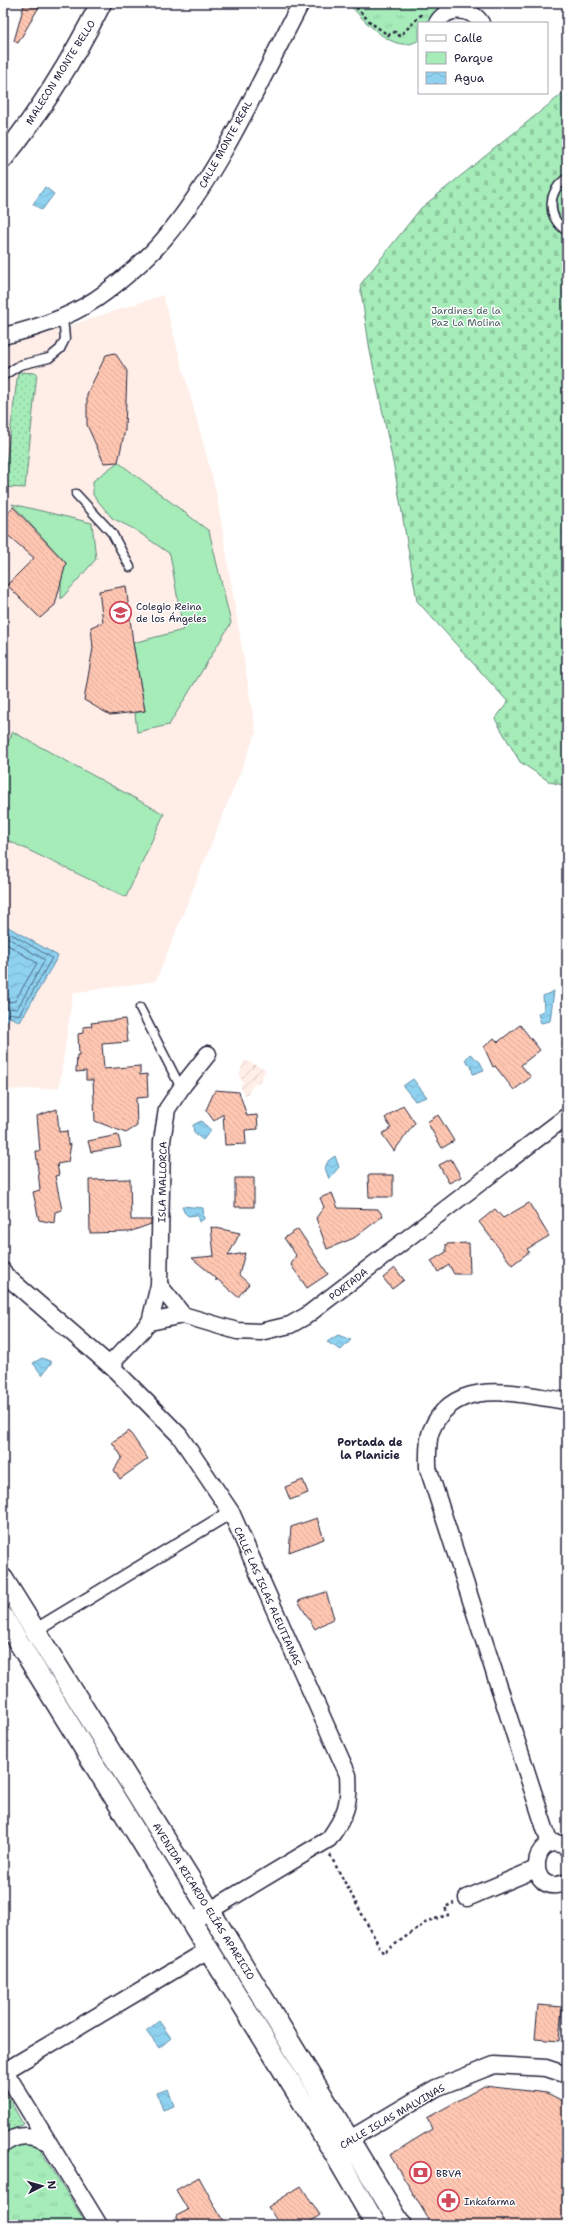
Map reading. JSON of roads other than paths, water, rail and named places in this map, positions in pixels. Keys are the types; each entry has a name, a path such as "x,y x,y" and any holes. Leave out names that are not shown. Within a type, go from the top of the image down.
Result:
{"street":[{"name":"MALECON MONTE BELLO","path":"3,158 41,106 89,27 101,3"},
{"name":"CALLE MONTE REAL","path":"3,336 28,330 63,317 105,293 168,234 211,172 301,3"},
{"path":"438,22 446,14 454,11 477,13"},
{"name":"ISLA MALLORCA","path":"150,1322 159,1285 162,1141 167,1109 181,1088 208,1054"},
{"name":"PORTADA","path":"150,1322 183,1315 237,1331 260,1332 290,1325 306,1316 567,1116"},
{"name":"CALLE LAS ISLAS ALEUTIANAS","path":"3,1271 4,1275 114,1369 179,1435 231,1512 348,1775 349,1797 342,1821 329,1839 191,1922"},
{"path":"159,1285 183,1315"},
{"path":"114,1369 116,1359 150,1322"},
{"path":"550,1844 428,1468 430,1432 444,1410 462,1397 486,1391 567,1401"},
{"path":"36,1630 231,1512"},
{"name":"AVENIDA RICARDO ELÍAS APARICIO","path":"3,1579 210,1911 402,2225"},
{"name":"AVENIDA RICARDO ELÍAS APARICIO","path":"3,1617 333,2151 376,2225"},
{"path":"567,1847 558,1844 550,1844 540,1851 536,1863 536,1869 539,1875 549,1884 555,1885 567,1882"},
{"path":"467,1898 536,1869"},
{"path":"100,2225 4,2069 208,1950"},
{"name":"CALLE ISLAS MALVINAS","path":"333,2151 349,2139 436,2088 494,2065 546,2068 567,2075"},
{"path":"3,2145 17,2137 28,2135 39,2137 49,2143"}],"lane":[{"path":"567,178 560,183 551,201 555,220 567,231"},
{"path":"3,376 20,365 49,358 60,349 65,339 63,317"},
{"path":"76,494 112,533 130,567"},
{"path":"140,1008 181,1088"}],"water":[{"path":"45,187 54,194 42,210 33,204"},
{"path":"3,924 58,956 20,1022 10,1017 4,1025"},
{"path":"554,991 550,1021 541,1023 538,1014 544,1010 543,996"},
{"path":"470,1054 480,1062 484,1070 473,1074 471,1066 465,1060"},
{"path":"413,1079 427,1097 415,1101 403,1086"},
{"path":"201,1121 211,1130 203,1140 194,1133 193,1125"},
{"path":"335,1156 339,1167 329,1179 325,1168 328,1161"},
{"path":"182,1206 203,1208 204,1219 199,1222 197,1215 188,1216 184,1212"},
{"path":"338,1335 351,1340 341,1350 327,1342"},
{"path":"42,1358 52,1362 42,1375 33,1363"},
{"path":"159,2021 171,2038 159,2048 146,2031"},
{"path":"168,2089 174,2106 163,2110 157,2093"}],"place":[{"name":"Colegio Reina de los Ángeles","path":"120,612"},
{"name":"BBVA","path":"421,2173"},
{"name":"Inkafarma","path":"448,2201"}],"district":[{"name":"Portada de la Planicie","path":"370,1448"}],"park label":[{"name":"Jardines de la Paz La Molina","path":"466,316"}]}
